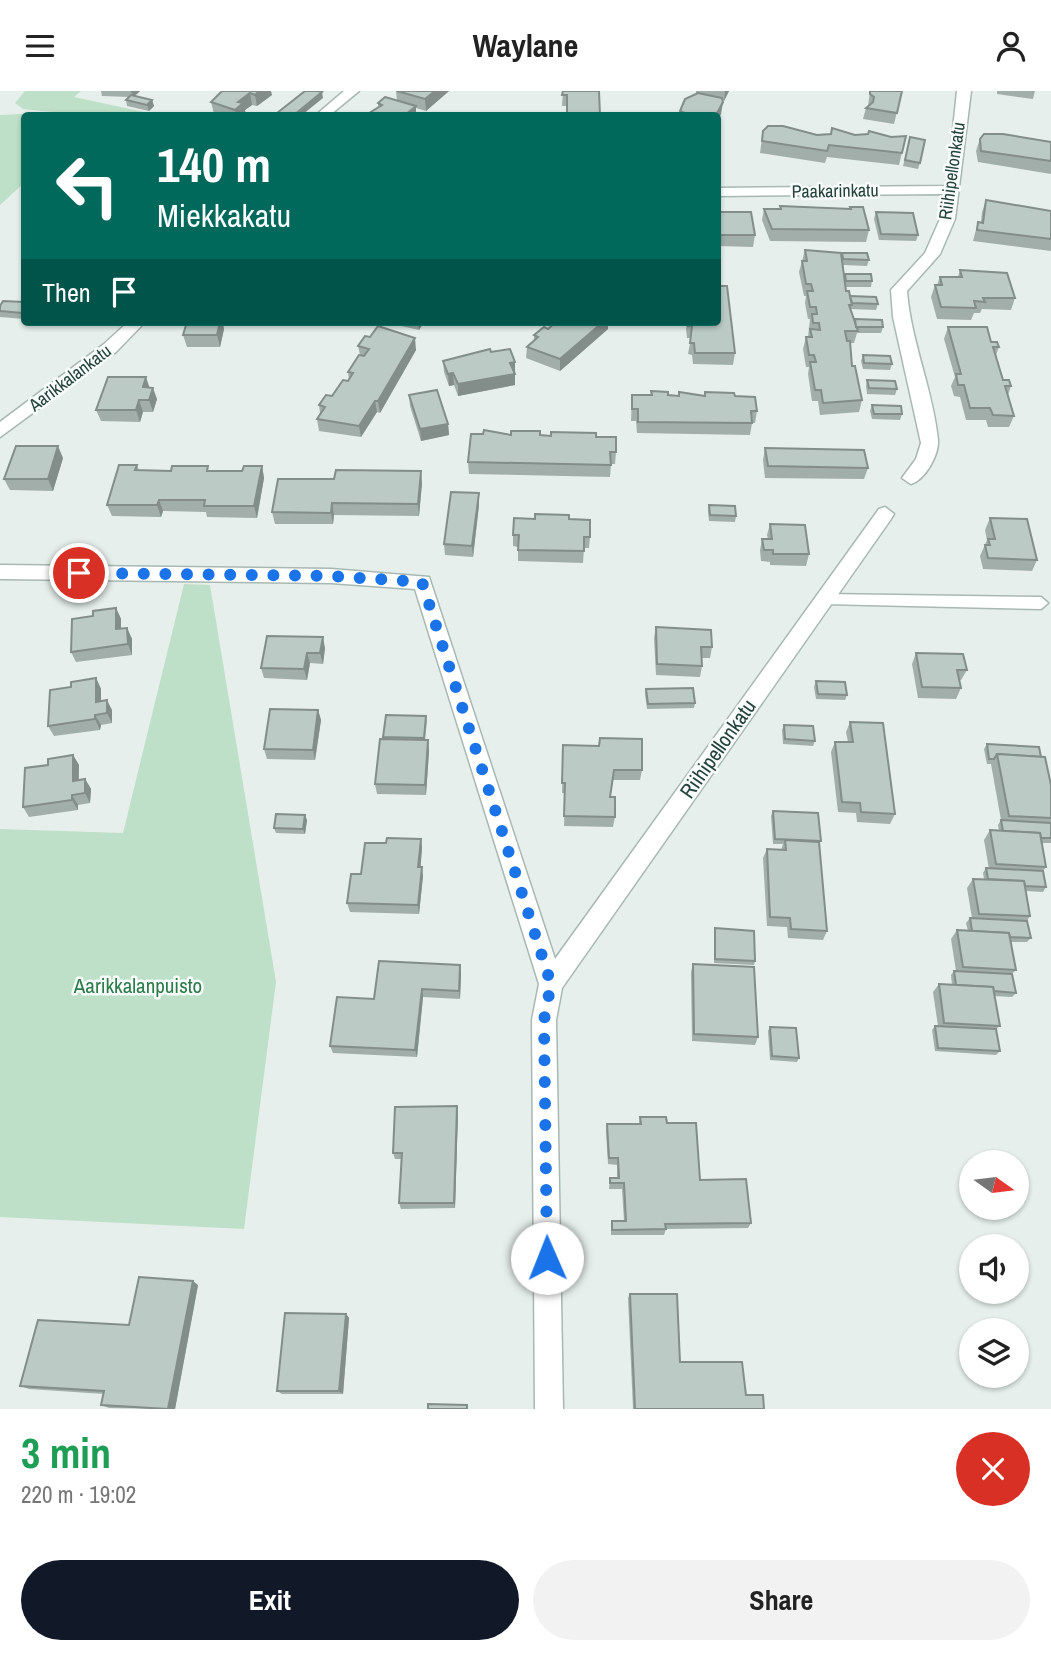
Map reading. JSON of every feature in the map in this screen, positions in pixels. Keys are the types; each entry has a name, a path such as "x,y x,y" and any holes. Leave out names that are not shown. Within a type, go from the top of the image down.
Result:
{"street":[{"path":"325,112 352,91"},
{"name":"Riihipellonkatu","path":"911,478 924,461 930,443 901,317 899,290 931,255 944,228 953,190 964,91"},
{"name":"Paakarinkatu","path":"721,192 953,190"},
{"name":"Aarikkalankatu","path":"0,431 110,348 133,326"},
{"name":"Riihipellonkatu","path":"551,984 885,514"},
{"path":"0,572 331,576 422,582 551,984 544,1020 549,1409"}],"lane":[{"path":"824,600 1041,603"}],"green space":[{"path":"25,91 81,91 74,97 144,112 52,112 23,109 15,103"},
{"path":"21,114 21,186 0,205 0,115"},
{"name":"Aarikkalanpuisto","path":"184,584 210,585 276,982 244,1229 0,1217 0,829 123,833"}],"building":[{"path":"222,91 259,91 255,95 250,93 238,102 243,103 235,110 211,102"},
{"path":"305,91 322,92 298,112 278,112"},
{"path":"397,91 435,91 425,99"},
{"path":"563,91 599,91 600,112 567,112 567,95 562,95"},
{"path":"870,91 902,91 897,113 866,108 873,102 874,97"},
{"path":"698,93 722,98 723,102 718,112 682,112 680,111 685,99"},
{"path":"131,95 152,100 147,105 126,100"},
{"path":"385,97 416,106 409,112 371,112 382,105 378,103"},
{"path":"768,126 783,126 817,135 831,134 832,128 855,135 868,134 869,131 891,137 906,136 902,153 829,145 827,151 762,141 763,131"},
{"path":"984,134 1003,134 1051,142 1051,161 981,151 980,139"},
{"path":"910,137 925,140 920,163 905,160"},
{"path":"986,200 1051,211 1051,239 977,230 978,222 983,223"},
{"path":"780,206 851,209 850,207 863,207 869,230 772,229 764,209 781,209"},
{"path":"721,212 751,212 755,235 721,235"},
{"path":"876,212 913,213 918,235 881,234"},
{"path":"805,250 841,253 846,291 849,291 852,305 849,305 858,331 845,331 847,341 850,341 852,366 855,366 862,400 823,403 821,390 815,390 810,362 816,362 814,355 809,355 806,337 812,337 810,329 820,330 819,323 813,323 812,314 817,314 816,307 810,307 807,291 813,291 811,284 806,284 802,261 807,261"},
{"path":"842,253 867,253 869,260 843,259"},
{"path":"960,270 1007,273 1015,298 983,298 985,302 974,301 976,308 941,307 935,285 942,285 940,277 962,277"},
{"path":"845,274 871,274 872,281 846,281"},
{"path":"721,286 727,286 735,353 695,353 694,343 690,343 692,326 721,326"},
{"path":"850,296 876,297 878,304 852,303"},
{"path":"3,301 21,302 21,313 0,311"},
{"path":"855,319 882,320 883,327 856,327"},
{"path":"186,326 219,326 217,335 183,335"},
{"path":"378,326 415,338 378,401 375,401 359,426 317,419 325,407 319,405 326,395 332,396 343,380 348,381 353,373 348,372 359,355 364,356 369,349 358,346 365,336 370,337"},
{"path":"551,326 598,326 560,359 527,347 538,337 534,335 544,327 548,329"},
{"path":"948,327 987,327 991,342 997,342 999,347 993,347 1003,380 1009,380 1011,386 1005,386 1014,416 993,415 990,408 970,408 964,385 958,385 956,374 961,374"},
{"path":"490,349 491,352 510,349 515,362 510,363 515,374 458,384 453,373 448,374 443,361"},
{"path":"863,355 890,356 892,364 864,363"},
{"path":"108,377 146,377 143,387 153,388 149,400 139,400 136,410 96,410"},
{"path":"867,380 895,381 897,389 869,388"},
{"path":"437,390 448,424 420,429 409,395"},
{"path":"651,391 679,396 679,392 705,396 705,392 734,393 735,396 755,397 757,411 751,411 752,423 638,422 638,409 632,409 632,395 652,395"},
{"path":"872,405 901,406 902,414 874,414"},
{"path":"484,430 511,435 511,431 540,431 540,435 551,436 551,432 596,433 596,437 616,437 616,452 610,452 611,465 468,462 471,434 483,434"},
{"path":"16,446 58,446 48,479 4,479"},
{"path":"765,448 864,450 868,468 768,466"},
{"path":"119,465 137,465 135,470 171,471 172,466 208,466 207,471 242,471 244,466 262,466 254,506 204,506 205,500 159,500 157,505 107,505"},
{"path":"336,470 421,471 418,504 332,503 331,513 272,512 278,479 334,479"},
{"path":"451,492 479,493 472,546 444,544"},
{"path":"709,505 735,506 736,516 710,515"},
{"path":"535,514 569,515 569,519 590,520 590,537 584,537 584,551 518,550 519,535 513,535 514,518 535,519"},
{"path":"990,518 1027,519 1037,560 988,558 985,545 990,545 988,539 995,539"},
{"path":"770,524 805,525 809,554 773,554 773,550 764,550 762,539 772,539"},
{"path":"116,608 116,629 127,628 128,644 71,652 72,619 93,616 93,611"},
{"path":"656,627 711,630 712,647 701,647 702,666 657,664"},
{"path":"267,636 323,637 320,653 307,653 304,669 261,668"},
{"path":"916,653 963,654 967,670 957,670 961,688 922,687"},
{"path":"96,678 96,702 107,700 107,713 95,715 95,719 48,726 50,690 71,687 71,682"},
{"path":"816,681 845,682 847,695 818,694"},
{"path":"693,688 695,703 648,704 646,689"},
{"path":"270,709 318,710 313,750 264,749"},
{"path":"386,715 426,716 424,738 383,737"},
{"path":"850,722 883,723 895,814 861,812 860,803 842,802 835,742 853,742"},
{"path":"784,725 813,726 815,741 785,739"},
{"path":"600,738 642,739 642,770 614,770 610,797 615,797 615,817 564,816 563,745 599,746"},
{"path":"380,739 428,740 425,785 375,784"},
{"path":"987,744 1039,747 1041,757 997,754 994,759 989,759"},
{"path":"997,754 1045,757 1051,785 1051,818 1009,816"},
{"path":"73,755 73,781 85,779 85,793 72,795 72,800 23,807 25,768 48,765 48,759"},
{"path":"773,811 818,813 821,841 775,839"},
{"path":"276,814 305,815 303,829 274,828"},
{"path":"1001,820 1051,823 1051,838 1041,838 1040,833 1003,831"},
{"path":"990,830 1040,833 1046,867 996,864"},
{"path":"387,838 421,839 418,867 422,867 418,905 347,903 351,874 361,874 365,843 386,843"},
{"path":"785,840 819,842 827,931 791,929 790,918 770,917 767,849 786,850"},
{"path":"986,868 1043,871 1046,887 1025,886 1024,881 988,879"},
{"path":"973,879 1024,881 1030,916 979,914"},
{"path":"970,918 1027,921 1031,938 1010,937 1009,933 972,931"},
{"path":"715,928 754,931 755,961 715,959"},
{"path":"957,930 1009,933 1016,970 963,967"},
{"path":"379,961 460,965 459,991 422,989 415,1050 330,1046 337,997 374,999"},
{"path":"693,964 754,967 758,1037 694,1034"},
{"path":"954,971 1012,974 1016,993 994,991 993,987 956,985"},
{"path":"939,984 993,987 1000,1026 944,1023"},
{"path":"935,1026 996,1029 1000,1051 938,1048"},
{"path":"770,1027 796,1028 799,1058 772,1056"},
{"path":"457,1106 454,1203 399,1203 402,1153 393,1153 395,1107"},
{"path":"640,1117 666,1117 667,1123 696,1123 700,1180 746,1179 751,1223 665,1224 666,1229 612,1230 612,1221 626,1221 624,1183 610,1183 610,1178 619,1178 618,1158 609,1158 607,1124 641,1124"},
{"path":"139,1277 193,1281 168,1409 101,1405 104,1391 20,1386 38,1320 129,1325"},
{"path":"630,1294 677,1294 680,1362 742,1362 746,1395 763,1395 764,1409 635,1409"},
{"path":"285,1313 346,1314 339,1391 277,1391"},
{"path":"428,1404 467,1405 467,1409 428,1409"}],"route":[{"path":"79,573 331,576 422,582 551,984 544,1020 547,1258"}]}
